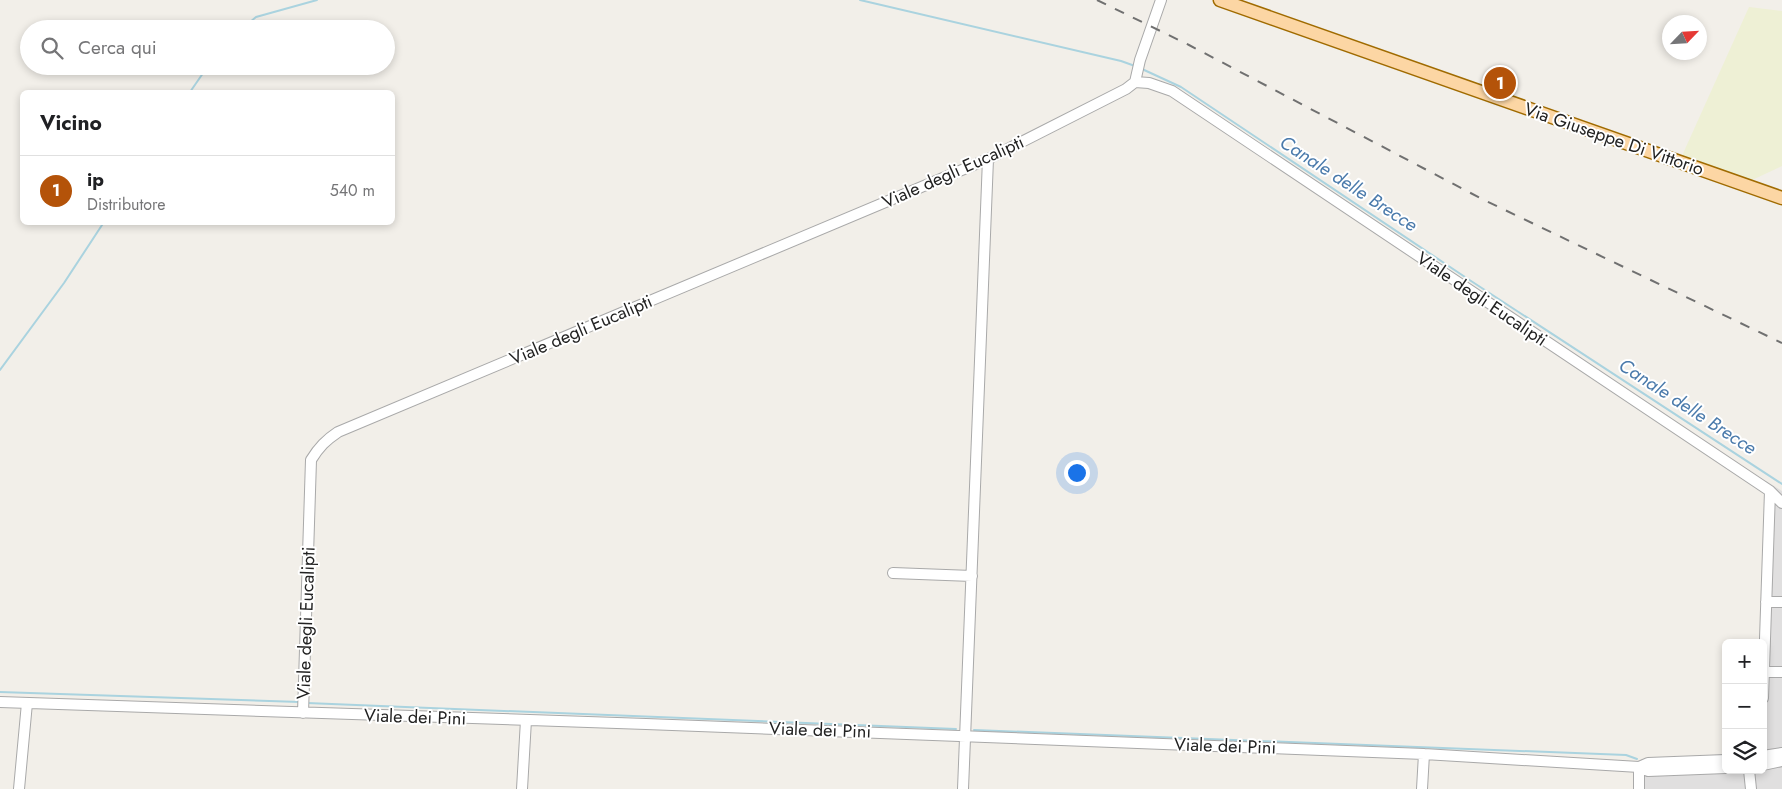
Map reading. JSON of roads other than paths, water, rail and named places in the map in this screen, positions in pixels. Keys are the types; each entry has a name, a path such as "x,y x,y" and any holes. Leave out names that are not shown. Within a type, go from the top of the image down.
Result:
{"main road":[{"name":"Via Giuseppe Di Vittorio","path":"1220,0 1782,198"}],"street":[{"path":"1135,79 1161,0"},
{"name":"Viale degli Eucalipti","path":"303,710 312,460 328,438 338,432 988,159 1126,88 1135,79 1172,91 1770,492 1782,503"},
{"path":"962,789 988,159"},
{"path":"1765,639 1770,492"},
{"name":"Viale degli Eucalipti","path":"1770,492 1782,496"},
{"path":"893,573 972,576"},
{"path":"1766,602 1782,602"},
{"path":"1767,672 1782,672"},
{"name":"Viale dei Pini","path":"0,702 303,710 1424,754 1639,767 1648,771 1722,768"},
{"path":"18,789 27,703"},
{"path":"522,789 526,720"},
{"path":"1767,755 1782,753"},
{"path":"1422,789 1424,754"},
{"name":"Viale dei Pini","path":"1639,767 1648,763 1722,760"},
{"path":"1767,764 1782,762"},
{"path":"1639,767 1639,789"},
{"path":"1749,774 1751,789"}],"waterway":[{"path":"252,20 256,17 317,0"},
{"name":"Canale delle Brecce","path":"860,0 1121,61 1135,66"},
{"name":"Canale delle Brecce","path":"1142,69 1181,87 1468,279 1782,484"},
{"path":"191,90 202,75"},
{"path":"0,370 64,283 102,225"},
{"path":"0,692 300,702"},
{"path":"307,703 956,729"},
{"path":"974,730 1626,755 1637,759"}],"railway":[{"path":"1097,0 1189,45 1482,199 1782,343"}],"place":[{"name":"ip","path":"1500,83"}]}
